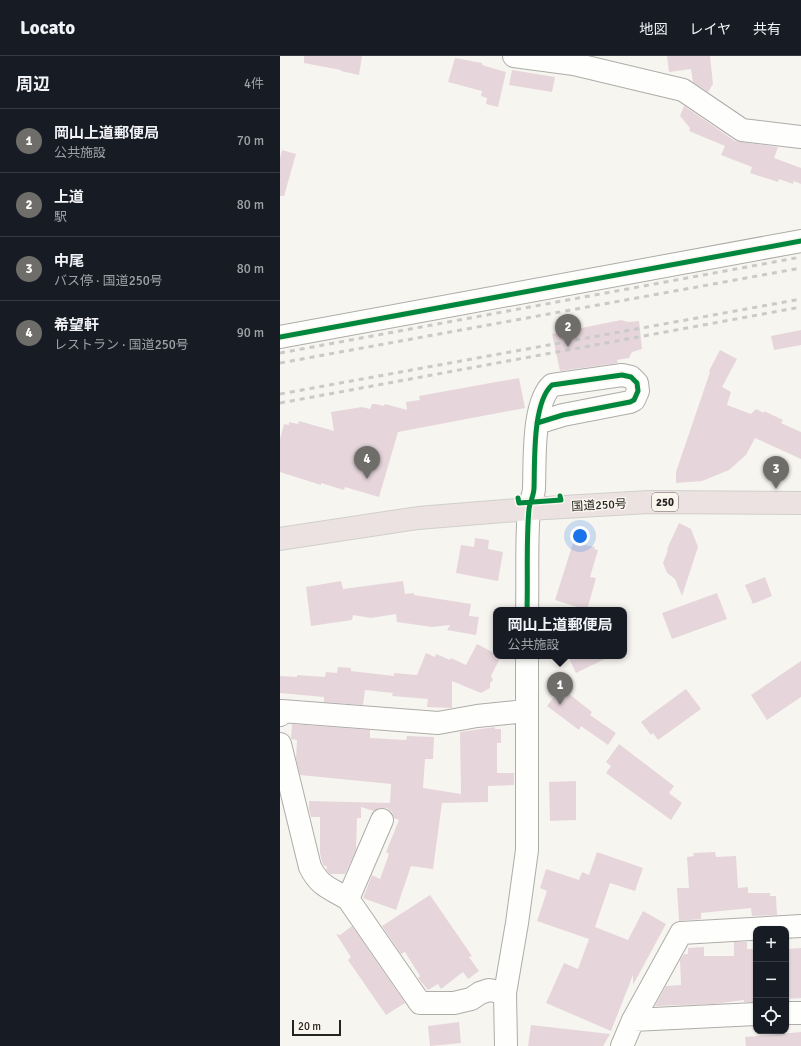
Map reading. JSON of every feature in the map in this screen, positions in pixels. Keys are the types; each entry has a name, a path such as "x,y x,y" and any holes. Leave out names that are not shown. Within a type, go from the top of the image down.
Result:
{"highway":[{"name":"国道250号","path":"280,539 418,518 529,508 649,502 801,503"}],"street":[{"path":"514,56 574,64 683,90 742,130 801,137"},
{"path":"280,337 801,242"},
{"path":"528,607 529,508 534,490 537,423"},
{"path":"506,1046 505,993 527,850 527,659"},
{"path":"280,715 282,711 438,723 478,716 526,711"},
{"path":"280,744 310,867 316,878 324,886 333,889 348,899 420,1003 454,1003 471,999 480,993 490,990 505,993"},
{"path":"348,899 382,820"},
{"path":"622,1046 633,1020 681,933 801,926"},
{"path":"789,1013 801,1012"},
{"path":"633,1020 753,1014"}],"building":[{"path":"304,56 362,56 359,75 304,63"},
{"path":"667,56 710,56 713,84 708,92 693,82 691,69 669,72"},
{"path":"455,58 482,63 482,65 506,72 498,107 486,104 487,98 481,96 482,91 448,82"},
{"path":"512,70 555,77 552,92 509,85"},
{"path":"684,106 735,141 778,147 774,158 801,168 801,184 794,181 793,184 779,179 778,182 750,173 752,167 721,155 725,146 689,131 690,128 680,116"},
{"path":"282,150 296,154 284,196 280,196 280,158"},
{"path":"621,320 628,322 639,321 642,349 632,352 629,358 617,360 618,363 560,371 552,334"},
{"path":"801,330 801,345 774,350 771,336"},
{"path":"720,350 737,359 722,387 731,392 727,405 751,414 756,409 764,413 764,411 783,420 781,423 801,432 801,459 755,438 746,455 729,470 702,481 676,483 676,472 710,372 709,371"},
{"path":"519,378 525,408 398,432 379,497 345,487 344,490 321,483 321,485 280,472 280,439 284,424 289,425 289,422 298,424 299,421 334,431 331,412 362,407 370,409 372,404 384,406 385,404 407,410 406,402 420,400 419,396"},
{"path":"679,523 691,529 698,547 682,596 675,579 667,573 663,563 668,550 667,549"},
{"path":"475,538 489,540 488,549 503,552 498,581 456,573 461,545 474,547"},
{"path":"573,543 595,547 594,549 598,550 590,577 596,578 588,607 577,607 555,600"},
{"path":"765,577 772,596 753,604 745,585"},
{"path":"341,581 343,589 403,581 405,594 414,593 414,595 471,604 469,616 479,617 476,635 447,630 450,625 432,627 397,622 396,614 371,618 353,615 352,620 311,626 306,587"},
{"path":"717,593 727,619 672,639 662,613"},
{"path":"477,644 493,652 493,659 500,659 491,676 493,680 490,683 490,688 481,693 452,681 452,708 427,707 428,699 392,696 393,693 365,690 363,705 324,702 324,697 280,693 280,676 297,677 297,675 325,677 326,672 337,673 338,667 351,668 351,671 394,676 394,673 417,675 426,653 435,657 436,654 450,660 451,658 466,665"},
{"path":"569,659 605,659 576,673"},
{"path":"801,661 801,697 767,720 751,695"},
{"path":"686,689 701,709 658,740 653,733 651,735 641,722"},
{"path":"559,690 564,690 592,712 590,715 616,733 608,745 581,726 579,730 547,706"},
{"path":"292,724 370,730 370,738 406,740 407,736 434,737 433,759 425,759 423,788 461,794 460,732 495,727 495,729 501,729 501,743 497,743 497,773 514,773 514,785 488,786 488,802 442,803 433,869 411,866 396,910 363,898 372,875 380,879 389,854 386,852 399,820 394,818 392,812 387,808 380,808 374,811 361,807 361,818 357,818 356,850 345,874 330,874 326,870 327,866 324,866 322,862 320,853 320,817 311,817 309,809 309,801 390,803 391,784 300,775 296,759 297,740 291,739"},
{"path":"619,744 674,786 669,793 682,803 671,820 606,773 611,766 606,762"},
{"path":"576,781 576,820 550,821 549,782"},
{"path":"597,852 643,868 635,891 610,883 595,927 628,940 643,911 666,924 633,985 633,975 611,1031 546,1003 564,963 578,969 589,939 537,921 547,891 540,888 546,869 579,880 582,872 589,875"},
{"path":"715,852 716,857 736,856 738,888 748,887 748,893 770,893 770,896 776,896 777,915 752,916 751,908 701,913 701,919 679,921 677,888 689,888 687,857 694,856 693,853"},
{"path":"430,895 472,956 469,957 479,971 468,979 463,972 441,989 438,984 428,990 418,978 420,976 405,952 401,954 382,926"},
{"path":"352,926 405,1003 386,1015 348,960 351,957 336,934 340,935"},
{"path":"734,942 747,942 747,949 753,949 753,1002 744,1002 744,1000 714,1004 655,1006 666,986 681,985 680,960 684,954 688,954 688,948 704,947 704,956 734,956"},
{"path":"801,948 801,998 789,999 789,949"},
{"path":"459,1022 461,1043 430,1046 428,1026"},
{"path":"531,1025 610,1034 603,1046 528,1046"},
{"path":"801,1032 801,1046 746,1046 745,1037"}],"railway":[{"path":"280,353 801,257"},
{"path":"280,363 801,268"},
{"path":"280,394 801,299"},
{"path":"280,403 801,307"}],"cycle path":[{"path":"280,337 801,241"},
{"path":"622,375 631,377 637,383 638,391 634,400 630,402 563,415 537,423 541,405 552,385 622,375"},
{"path":"527,607 529,509 534,491 537,423"},
{"path":"518,498 519,503 561,500 560,496"}],"place":[{"name":"上道","path":"568,347"},
{"name":"希望軒","path":"367,479"},
{"name":"中尾","path":"776,489"},
{"name":"岡山上道郵便局","path":"560,705"}]}
